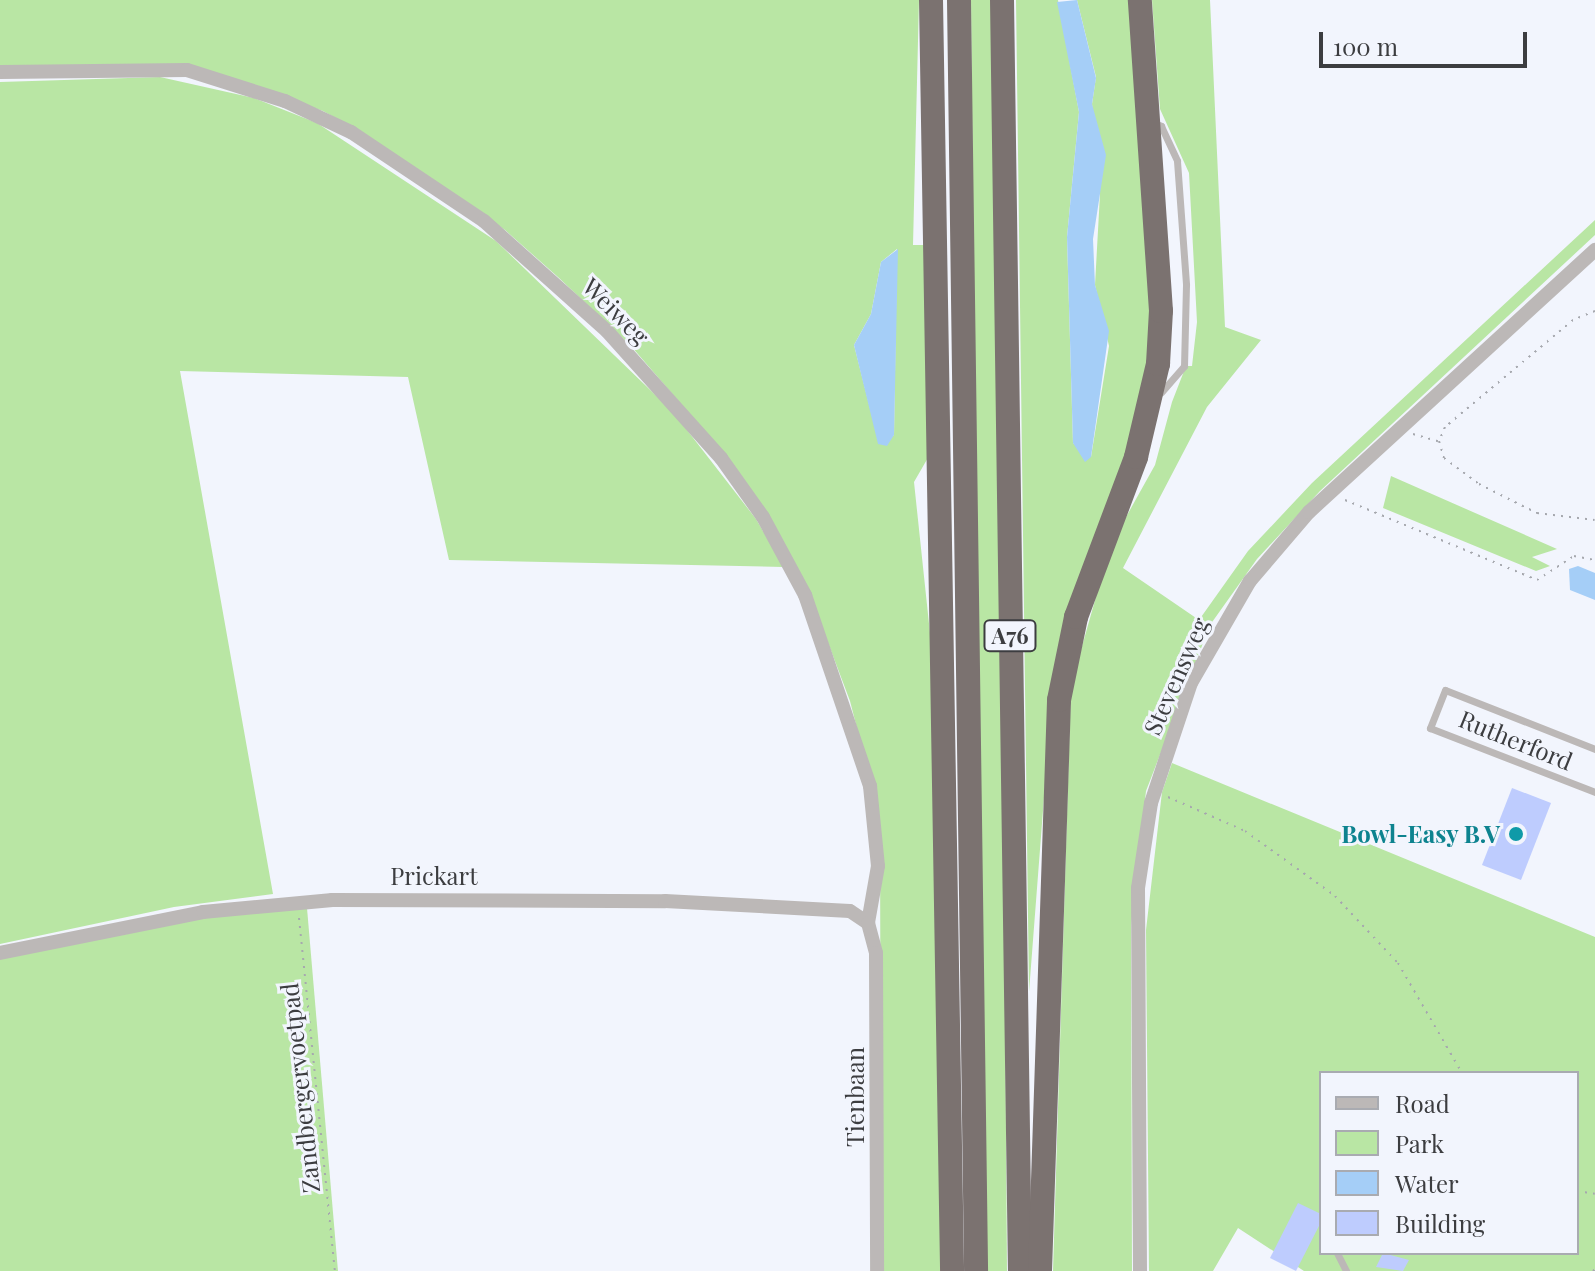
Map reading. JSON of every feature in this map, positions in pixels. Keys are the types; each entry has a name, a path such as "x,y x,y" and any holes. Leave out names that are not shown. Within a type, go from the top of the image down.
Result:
{"highway":[{"path":"931,0 952,1271"},
{"name":"A76","path":"959,0 976,1271"},
{"name":"A76","path":"1002,0 1020,1271"},
{"name":"A76","path":"1040,1271 1059,700 1083,594 1151,403 1161,311 1140,0"}],"street":[{"name":"Weiweg","path":"0,72 187,70 297,106 351,132 484,221 607,331 721,458 763,517 805,595 870,786 878,881 868,923"},
{"name":"Stevensweg","path":"1140,1271 1136,910 1154,792 1182,703 1215,636 1262,565 1329,493 1595,250"},
{"name":"Prickart","path":"0,953 175,917 297,902 801,905 850,911 868,923"},
{"name":"Tienbaan","path":"868,923 876,953 877,1271"}],"lane":[{"name":"Rutherford","path":"1595,749 1445,690 1430,728 1595,792"}],"path":[{"path":"1595,311 1573,320 1445,427 1439,441 1444,458 1479,484 1537,513 1595,520"},
{"path":"1398,430 1439,441"},
{"path":"1329,493 1537,580 1574,556 1595,560"},
{"path":"1154,792 1245,831 1335,896 1398,963 1461,1071"},
{"name":"Zandbergervoetpad","path":"297,902 335,1271"}],"green space":[{"path":"0,0 919,0 913,245 924,245 929,456 914,482 932,652 942,1271 881,1271 880,818 850,701 821,624 731,462 631,346 505,230 368,136 323,111 195,67 0,68","holes":["897,249 894,435 879,444 854,345 871,314 881,262"]},
{"path":"971,0 998,0 1007,1271 983,1271"},
{"path":"1016,0 1058,0 1079,112 1067,237 1073,443 1091,457 1109,346 1095,285 1100,194 1092,104 1096,77 1077,0 1132,0 1153,317 1151,380 1053,681 1029,992"},
{"path":"1152,0 1210,0 1225,327 1261,340 1207,407 1123,568 1199,620 1248,551 1312,483 1595,220 1595,235 1320,491 1257,559 1210,625 1146,791 1131,925 1132,1271 1053,1271 1071,685 1111,544 1155,465 1172,402 1186,366 1192,366 1197,322 1189,173 1160,109"},
{"path":"160,77 254,98 317,123 496,241 673,412 756,519 784,567 449,560 408,377 180,371 273,894 174,907 0,944 0,82"},
{"path":"1391,476 1557,549 1532,557 1550,566 1536,571 1383,508"},
{"path":"1172,763 1595,937 1595,1271 1304,1271 1238,1228 1213,1271 1149,1271 1146,930 1162,792"},
{"path":"307,908 338,1271 0,1271 0,956 179,919"}],"water":[{"path":"1077,0 1096,78 1092,104 1106,155 1093,239 1095,285 1109,331 1091,457 1085,462 1073,443 1067,237 1079,112 1057,2"},
{"path":"898,249 894,435 887,446 878,444 854,345 871,314 881,262"},
{"path":"1578,566 1595,573 1595,600 1570,590 1569,569"}],"building":[{"name":"Bowl-Easy B.V","path":"1512,788 1551,803 1521,880 1482,865"},
{"path":"1298,1203 1319,1213 1319,1226 1296,1271 1270,1258"},
{"path":"1382,1255 1409,1260 1403,1271 1376,1267"}],"place":[{"name":"Bowl-Easy B.V","path":"1516,834"}]}
